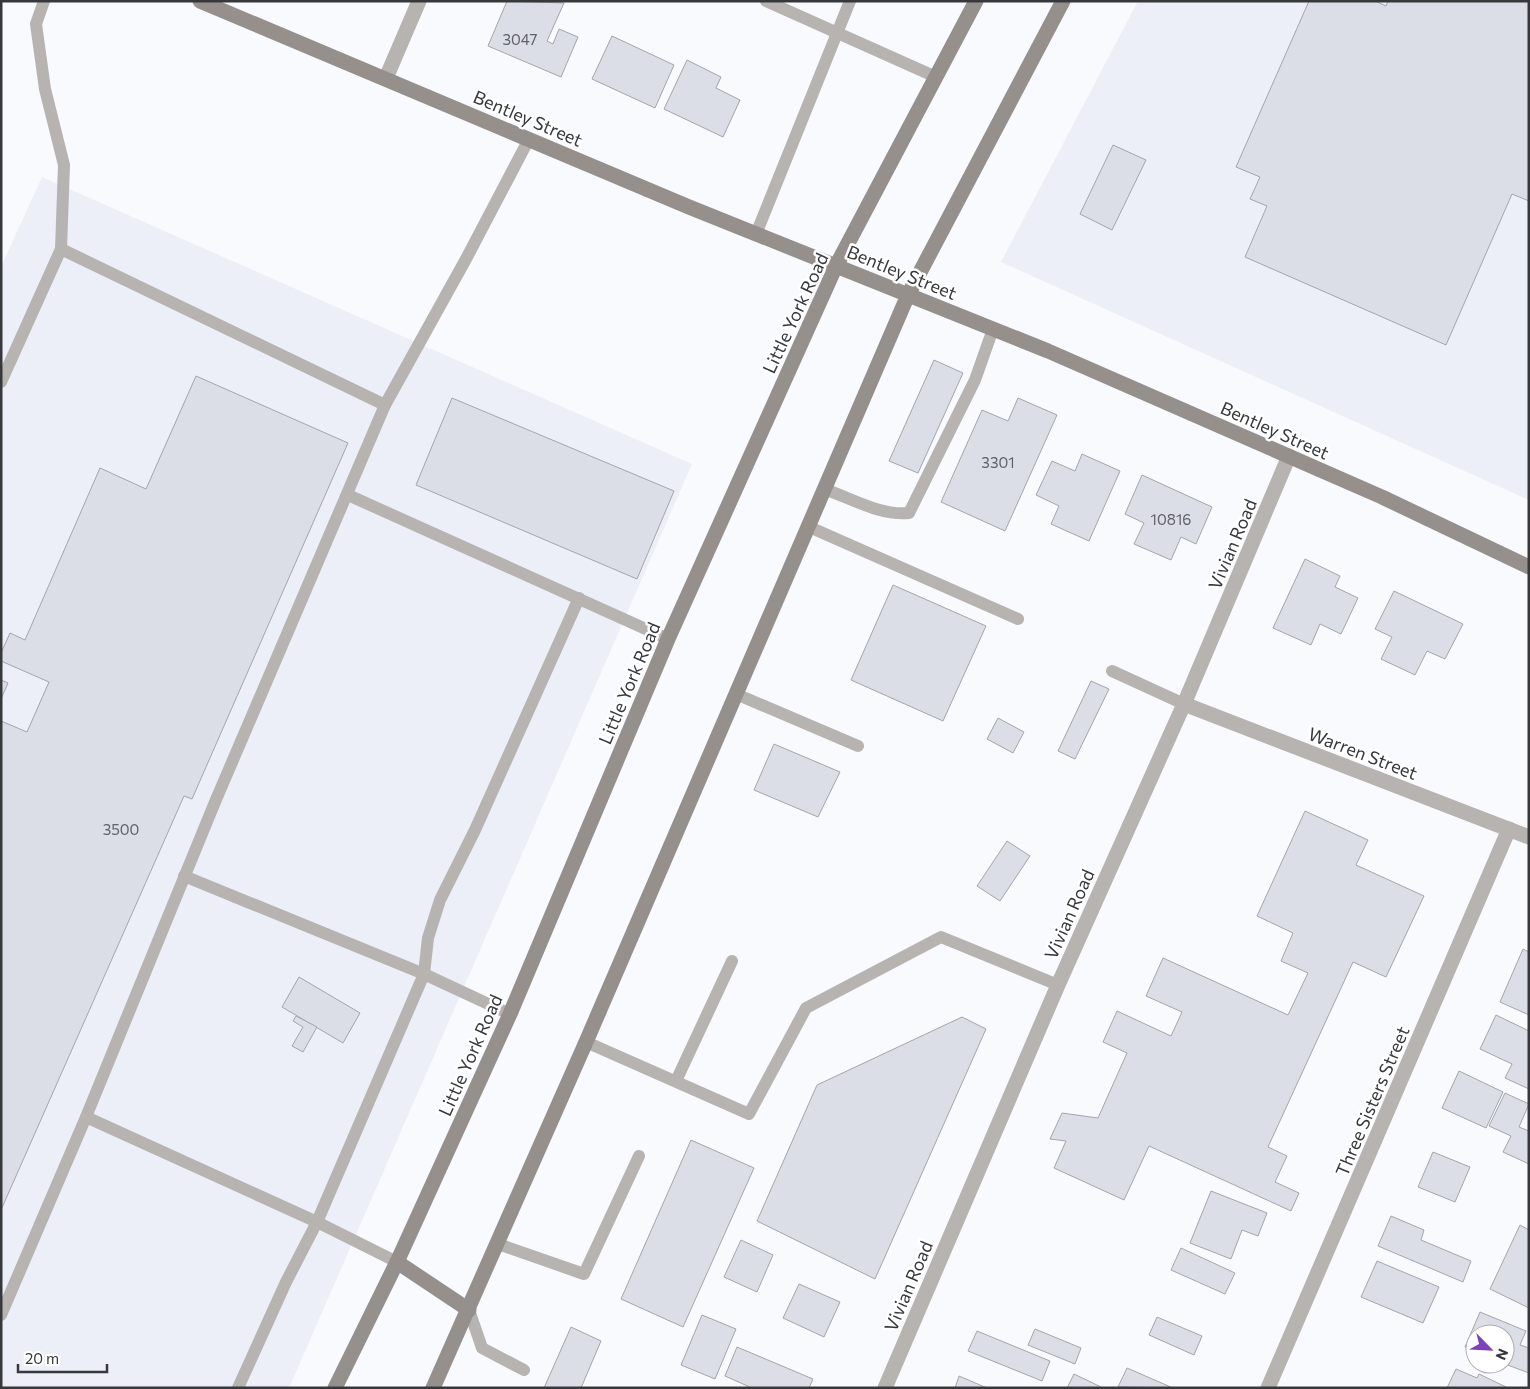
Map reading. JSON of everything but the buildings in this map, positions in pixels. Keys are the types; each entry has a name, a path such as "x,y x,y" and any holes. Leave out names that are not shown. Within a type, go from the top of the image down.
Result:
{"main road":[{"name":"Bentley Street","path":"200,1 756,234 993,329 1382,497 1529,567"},
{"name":"Little York Road","path":"335,1388 398,1262 510,1014 668,639 836,266 976,1"},
{"path":"433,1388 586,1042 908,295 1063,1"},
{"path":"398,1262 469,1310"}],"street":[{"path":"386,78 419,1"},
{"name":"Vivian Road","path":"885,1388 1058,985 1184,704 1289,456"},
{"name":"Warren Street","path":"1184,704 1529,837"},
{"name":"Three Sisters Street","path":"1268,1388 1509,828"}],"lane":[{"path":"1,382 61,249 64,165 45,89 36,24 44,1"},
{"path":"766,1 936,76"},
{"path":"756,234 835,33 850,1"},
{"path":"1,1315 86,1117 184,876 385,405 466,259 529,139"},
{"path":"61,249 385,405"},
{"path":"824,489 897,515 909,513 975,380 993,329"},
{"path":"348,495 668,639"},
{"path":"807,526 1018,619"},
{"path":"238,1388 286,1282 317,1222 424,974 428,938 440,900 475,830 578,598"},
{"path":"1112,671 1184,704"},
{"path":"736,694 858,746"},
{"path":"184,876 424,974 510,1014"},
{"path":"586,1042 749,1114 806,1008 941,937 1058,985"},
{"path":"676,1082 732,960"},
{"path":"86,1117 317,1222 398,1262"},
{"path":"498,1244 584,1274 640,1156"},
{"path":"469,1310 482,1348 524,1370"}],"shaded area":[{"path":"1138,1 1529,1 1529,500 1001,262"},
{"path":"42,177 692,464 289,1388 1,1388 1,267"}]}
